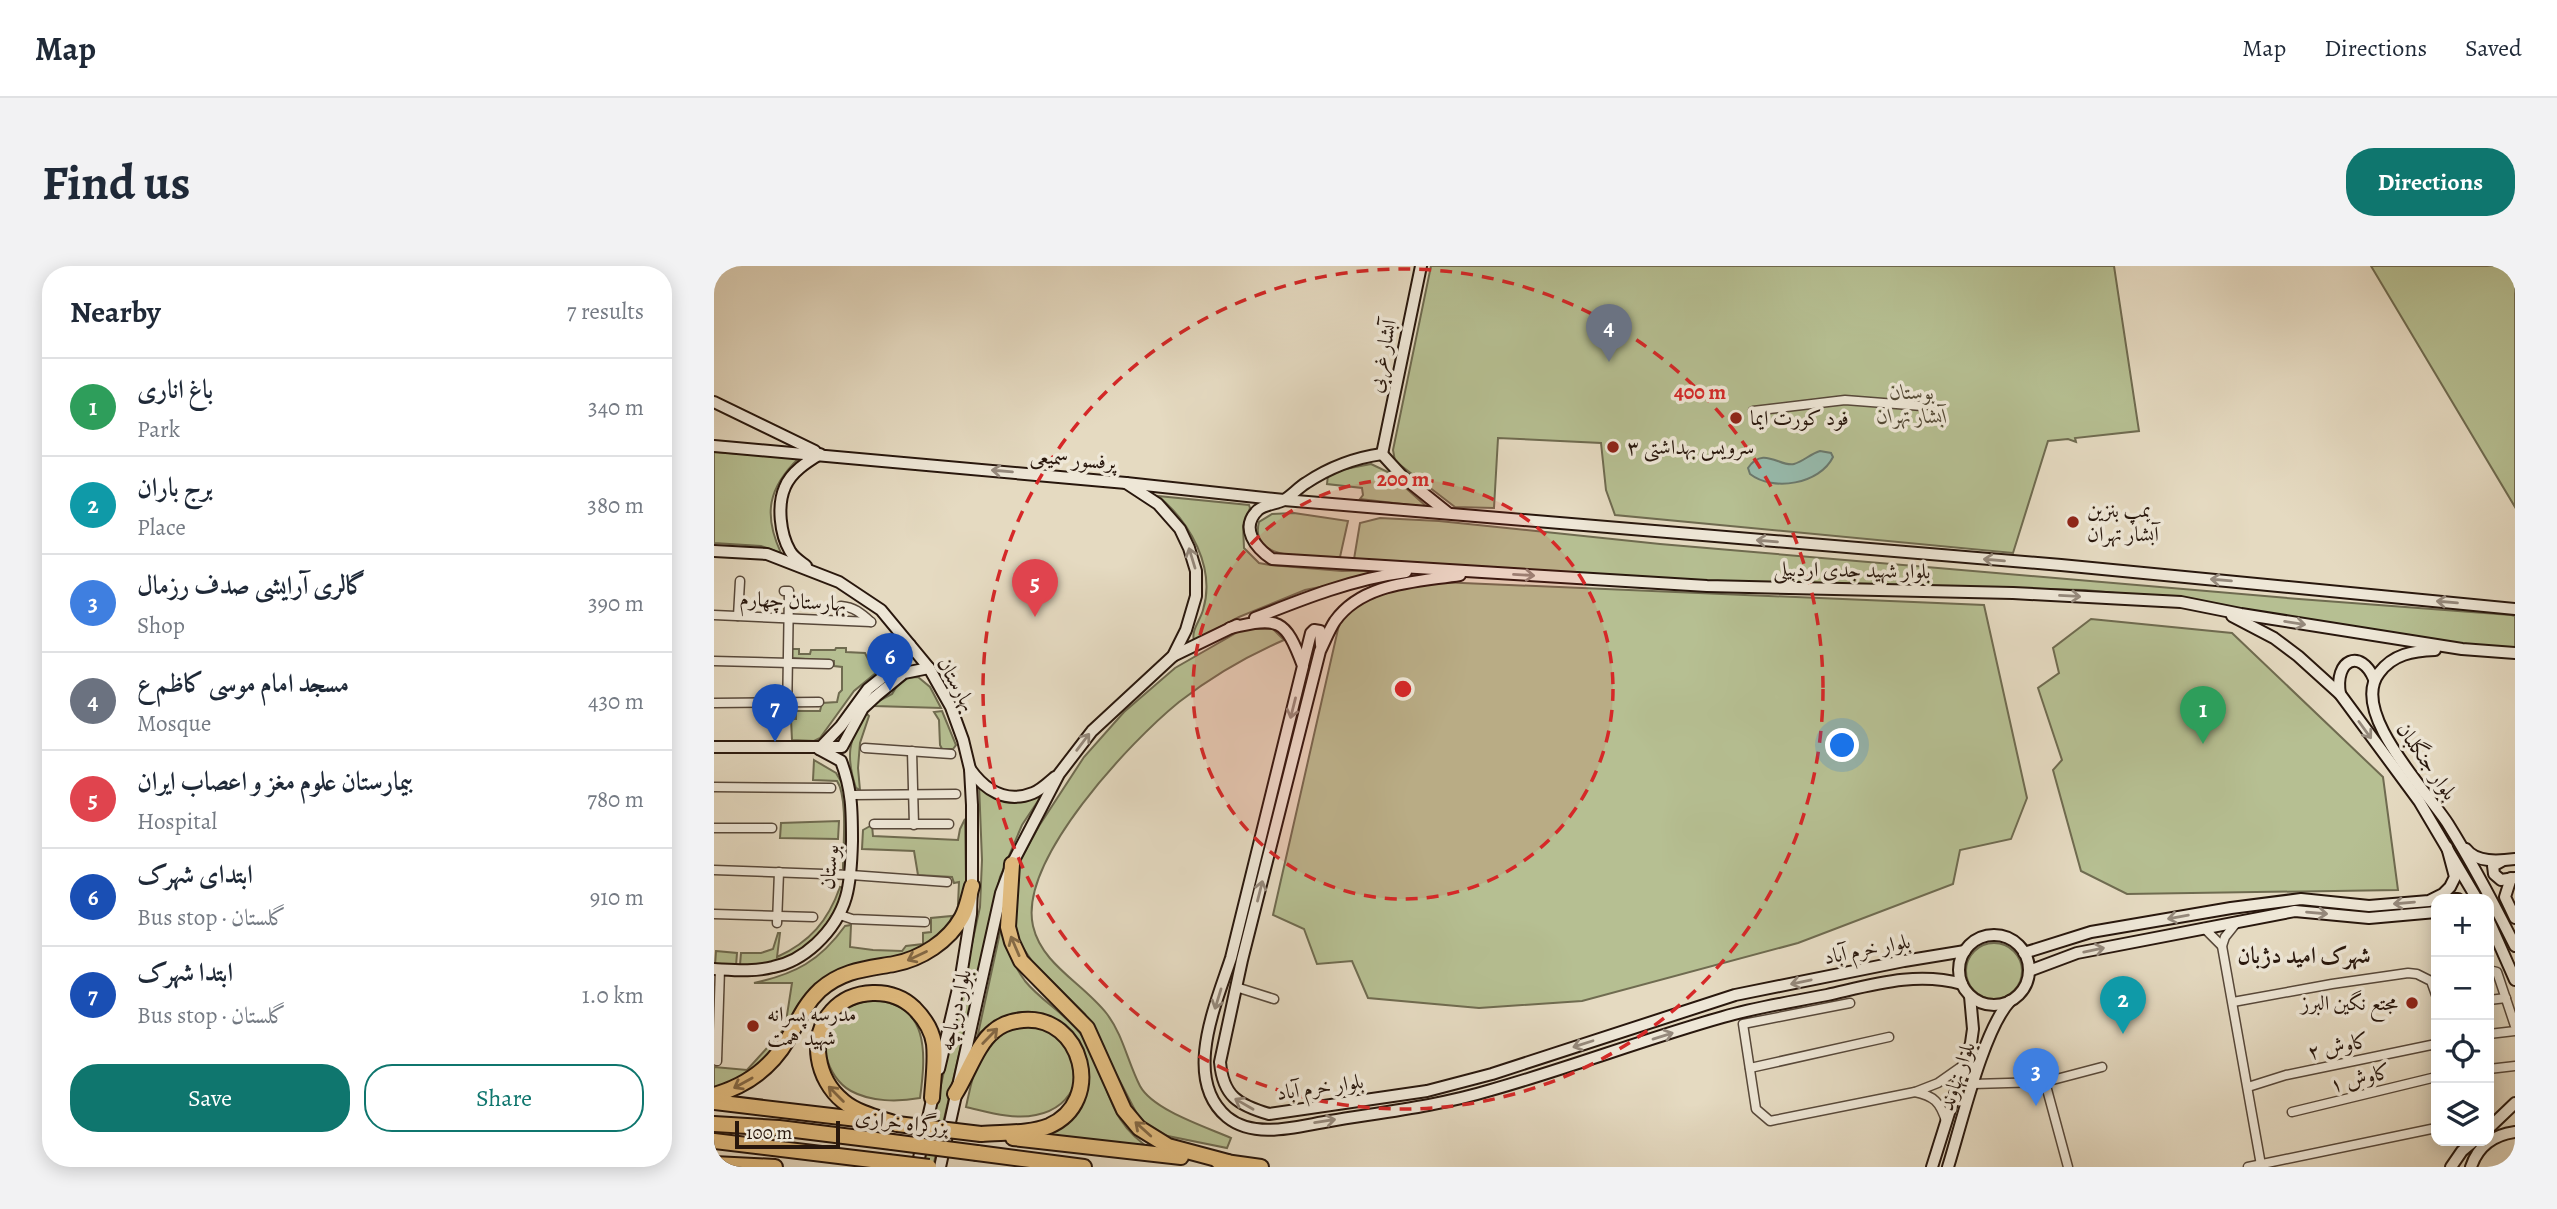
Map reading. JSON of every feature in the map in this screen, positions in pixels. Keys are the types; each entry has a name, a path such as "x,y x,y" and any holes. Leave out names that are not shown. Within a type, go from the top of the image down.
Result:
{"highway":[{"path":"1012,864 1008,927 1012,942 1021,961 1087,1028 1124,1110 1139,1128 1168,1146 1228,1162"},
{"path":"714,1095 747,1083 768,1065 786,1042 809,1002 829,983 849,972 904,962 933,948 962,917 972,886"},
{"path":"897,1124 844,1103 828,1087 818,1058 818,1044 832,1011 847,999 866,993 889,993 908,1003 923,1017 934,1044 932,1098"},
{"path":"956,1094 984,1041 1000,1026 1020,1020 1040,1021 1062,1031 1070,1040 1077,1053 1082,1077 1080,1091 1069,1111 1050,1126 981,1134"},
{"path":"714,1102 1261,1167"},
{"name":"بزرگراه خرازی","path":"714,1124 779,1128 1084,1167"},
{"name":"بزرگراه خرازی","path":"714,1142 929,1167"},
{"path":"714,1164 775,1167"}],"main road":[{"name":"آبشار غربی","path":"1382,454 1422,266"},
{"path":"714,401 820,454"},
{"name":"پرفسور سمیعی","path":"714,446 1126,483 1158,504 1180,529 1196,571 1196,596 1186,630 1173,656 1091,731 1059,774 1012,864"},
{"path":"811,571 790,553 782,527 780,506 785,485 802,465 820,454"},
{"path":"1284,500 1328,469 1348,460 1382,454 1403,477 1449,514"},
{"name":"بلوار شهید جدی اردبیلی","path":"1126,483 1284,500 2053,565 2515,608"},
{"name":"بلوار شهید جدی اردبیلی","path":"1284,500 1258,510 1250,524 1251,538 1259,550 1272,559 1707,586 2041,594 2180,602 2462,649 2515,653"},
{"name":"بهارستان","path":"714,551 767,554 839,582 881,610 929,668 951,707 970,769 972,886"},
{"path":"1173,656 1230,628 1327,589 1379,576 1432,568"},
{"name":"بلوار خرم آباد","path":"1320,651 1333,623 1343,611 1372,591 1479,572"},
{"name":"بلوار جنگلبان","path":"2220,610 2274,638 2340,694 2419,802 2474,894"},
{"path":"1230,628 1263,620 1272,621 1293,639 1303,666"},
{"name":"بلوار خرم آباد","path":"1962,984 1943,979 1911,977 1802,1000 1437,1104 1269,1130 1238,1124 1227,1117 1210,1095 1203,1068 1216,1006 1236,959 1320,651 1322,636 1320,631 1314,630 1303,666 1236,959 1236,987 1220,1062 1221,1076 1231,1096 1244,1107 1269,1114 1427,1091 1492,1074 1735,995 1965,951"},
{"path":"819,749 841,726 869,689 898,665 910,645"},
{"path":"2340,694 2340,671 2351,662 2369,667 2374,678 2396,657 2416,651 2462,649"},
{"path":"714,747 842,747 863,708 876,696 904,673 929,668"},
{"name":"بلوار جنگلبان","path":"2374,678 2373,707 2376,721 2447,822 2488,892 2515,946"},
{"name":"بوستان","path":"717,969 753,971 775,967 795,959 828,932 840,915 852,875 852,795 841,761 842,747"},
{"path":"819,749 841,761"},
{"path":"970,769 987,789 1007,796 1034,793 1059,774"},
{"path":"2447,822 2469,854 2487,860 2509,860"},
{"path":"2443,894 2455,877 2447,847"},
{"path":"2509,860 2493,866 2494,874 2501,880 2513,878"},
{"name":"بلوار دریاچه","path":"940,1167 1002,892 1012,864"},
{"path":"2513,878 2505,897 2515,918"},
{"name":"بلوار دریاچه","path":"918,1167 961,976 971,914 972,886"},
{"path":"2024,953 2091,932 2301,899 2369,906 2431,901"},
{"path":"2029,971 2077,953 2295,911 2369,918 2431,912"},
{"path":"2494,933 2515,981"},
{"path":"1983,937 2006,938 2017,944 2024,953 2029,971 2024,988 2010,1001 1990,1005 1970,996 1962,984 1959,973 1965,951 1983,937"},
{"name":"بلوار نهاوند","path":"1932,1167 1965,1064 1973,1029 1970,996"},
{"name":"بلوار نهاوند","path":"1948,1167 1991,1035 2003,1009 2010,1001"},
{"path":"2494,1123 2515,1103"},
{"path":"2471,1167 2478,1151 2487,1142 2515,1132"},
{"path":"2451,1167 2468,1146"}],"street":[{"path":"1753,411 1845,400 1922,406 1931,404"},
{"path":"738,616 739,581"},
{"path":"779,717 787,717 789,591 784,591"},
{"name":"بهارستان چهارم","path":"714,615 871,622 850,606 841,606"},
{"path":"714,661 829,664"},
{"path":"714,703 819,702"},
{"path":"865,748 951,754"},
{"path":"912,751 914,825"},
{"path":"714,787 831,788"},
{"path":"852,795 956,794"},
{"path":"874,824 949,824"},
{"path":"714,828 772,828"},
{"path":"714,870 852,875 947,882"},
{"path":"777,919 779,873"},
{"path":"714,914 777,919 813,917"},
{"path":"840,915 852,919 925,922"},
{"path":"2239,920 2225,937 2222,946 2261,1165"},
{"path":"2204,928 2222,946"},
{"path":"717,969 717,1061"},
{"path":"2494,973 2515,1026"},
{"path":"2233,1002 2381,976 2417,974 2431,981"},
{"path":"1236,987 1274,999"},
{"path":"2494,999 2506,998"},
{"path":"1802,1000 1803,1012"},
{"path":"1850,1003 1803,1012 1742,1018 1756,1109 1770,1121 1915,1092 1938,1083 1965,1064"},
{"path":"2494,1033 2515,1031"},
{"path":"1750,1068 1889,1037"},
{"name":"کاوش ۲","path":"2248,1087 2286,1075 2431,1045"},
{"path":"2494,1068 2515,1066"},
{"path":"1973,1084 2045,1082 2102,1067"},
{"name":"کاوش ۱","path":"2292,1112 2431,1078"},
{"path":"2045,1082 2068,1167"},
{"path":"1915,1092 1932,1096 1941,1106 1945,1121"},
{"path":"2248,1167 2431,1129"}],"green space":[{"name":"بوستان آبشار تهران","path":"1431,266 2114,266 2139,431 2075,438 2076,442 2068,439 2048,441 2013,553 1615,515 1606,490 1601,443 1498,438 1494,508 1455,507 1395,461 1393,450"},
{"path":"2371,266 2515,266 2515,507"},
{"path":"714,452 799,458 781,480 772,502 772,526 781,553 761,546 714,543"},
{"path":"1371,464 1388,472 1427,507 1360,499 1363,495 1362,488 1327,484 1328,475"},
{"path":"1158,496 1249,505 1243,526 1244,548 1259,563 1342,571 1406,570 1305,590 1239,617 1194,641 1206,594 1203,562 1190,532"},
{"path":"1294,513 1348,521 1340,557 1286,554 1273,551 1264,545 1258,535 1259,522 1272,514"},
{"path":"1380,518 1439,521 1660,544 2299,599 2511,615 2515,616 2515,650 2405,637 2187,600 2085,590 1710,582 1354,559 1360,523"},
{"path":"1416,581 1984,605 2027,798 2011,839 1960,850 1953,884 1798,943 1582,1001 1479,1008 1368,998 1352,961 1317,964 1304,929 1273,915 1341,616 1367,595"},
{"path":"2091,619 2232,633 2383,777 2398,890 2127,894 2081,871 2053,770 2062,760 2038,688 2059,673 2053,648"},
{"path":"1243,629 1273,629 1284,640 1243,660 1204,684 1158,720 1134,744 1082,804 1060,836 1043,869 1033,899 1033,926 1038,940 1054,963 1107,1014 1140,1086 1147,1095 1181,1117 1231,1138 1227,1148 1158,1134 1138,1116 1085,1014 1032,961 1013,933 1017,866 1039,826 1084,757 1124,712 1175,668"},
{"path":"846,648 846,652 865,653 868,659 895,650 888,663 854,691 820,738 814,741 792,740 791,719 796,719 796,711 820,711 822,703 837,702 842,690 842,667 834,666 834,661 791,658 790,649 799,649 799,654 810,654 811,650"},
{"path":"918,677 930,687 941,708 874,706 892,694 902,681"},
{"path":"942,711 956,745 953,749 942,749 940,745 939,720 934,712"},
{"path":"865,712 869,716 860,743 860,790 856,788 853,777 850,749 855,731"},
{"path":"814,760 836,773 845,788 846,867 843,868 843,799 837,781 813,780"},
{"path":"979,784 1004,798 1020,801 1037,796 1046,789 1022,825 1000,877 933,1167 923,1167 980,907 982,860"},
{"path":"965,819 966,881 962,903 958,904 959,882 954,883 952,877 918,875 914,851 862,849 863,830 872,825 873,836 958,840"},
{"path":"839,821 838,839 780,838 781,823"},
{"path":"840,887 844,888 837,906 818,935 806,946 777,961 740,965 741,953 761,953 773,949 778,933 777,957 799,945 823,920"},
{"path":"952,916 949,924 933,941 898,958 851,965 822,980 808,993 784,1034 758,1068 714,1091 714,1067 747,1070 785,1028 792,983 754,983 806,964 826,948 845,926 851,925 850,947 902,951 906,946 923,944 923,933 931,932 931,918"},
{"path":"1001,928 1011,956 1025,981 1083,1037 1125,1126 1155,1152 1014,1135 1063,1122 1086,1061 1067,1028 1041,1014 1011,1016 978,1034"},
{"path":"1994,943 2005,945 2014,951 2020,960 2020,982 2014,991 2005,997 1994,999 1983,997 1974,991 1968,982 1966,971 1968,960 1974,951 1983,945"},
{"path":"716,951 737,953 736,966 715,965"},
{"path":"871,1000 890,1003 904,1010 914,1020 923,1048 920,1098 885,1100 859,1095 842,1085 830,1067 825,1045 830,1024 844,1009"},
{"path":"1036,1025 1058,1036 1075,1061 1076,1073 1069,1095 1050,1111 1036,1115 1018,1117 966,1107 978,1061 990,1041 1009,1028"}],"shaded area":[{"path":"1820,451 1831,453 1833,457 1827,466 1818,474 1795,482 1783,484 1760,480 1750,474 1748,468 1760,458 1794,464"}],"place":[{"name":"مسجد امام موسی کاظم ع","path":"1609,362"},
{"name":"فود کورت ایما","path":"1736,418"},
{"name":"سرویس بهداشتی ۳","path":"1613,447"},
{"name":"پمپ بنزین آبشار تهران","path":"2073,522"},
{"name":"بیمارستان علوم مغز و اعصاب ایران","path":"1035,617"},
{"name":"ابتدای شهرک","path":"890,691"},
{"name":"ابتدا شهرک","path":"775,742"},
{"name":"باغ اناری","path":"2203,744"},
{"name":"مجتع نگین البرز","path":"2412,1003"},
{"name":"مدرسه پسرانه شهید همت","path":"753,1026"},
{"name":"برج باران","path":"2123,1034"},
{"name":"گالری آرایشی صدف رزمال","path":"2036,1106"}],"district":[{"name":"شهرک امید دژبان","path":"2304,955"}]}
